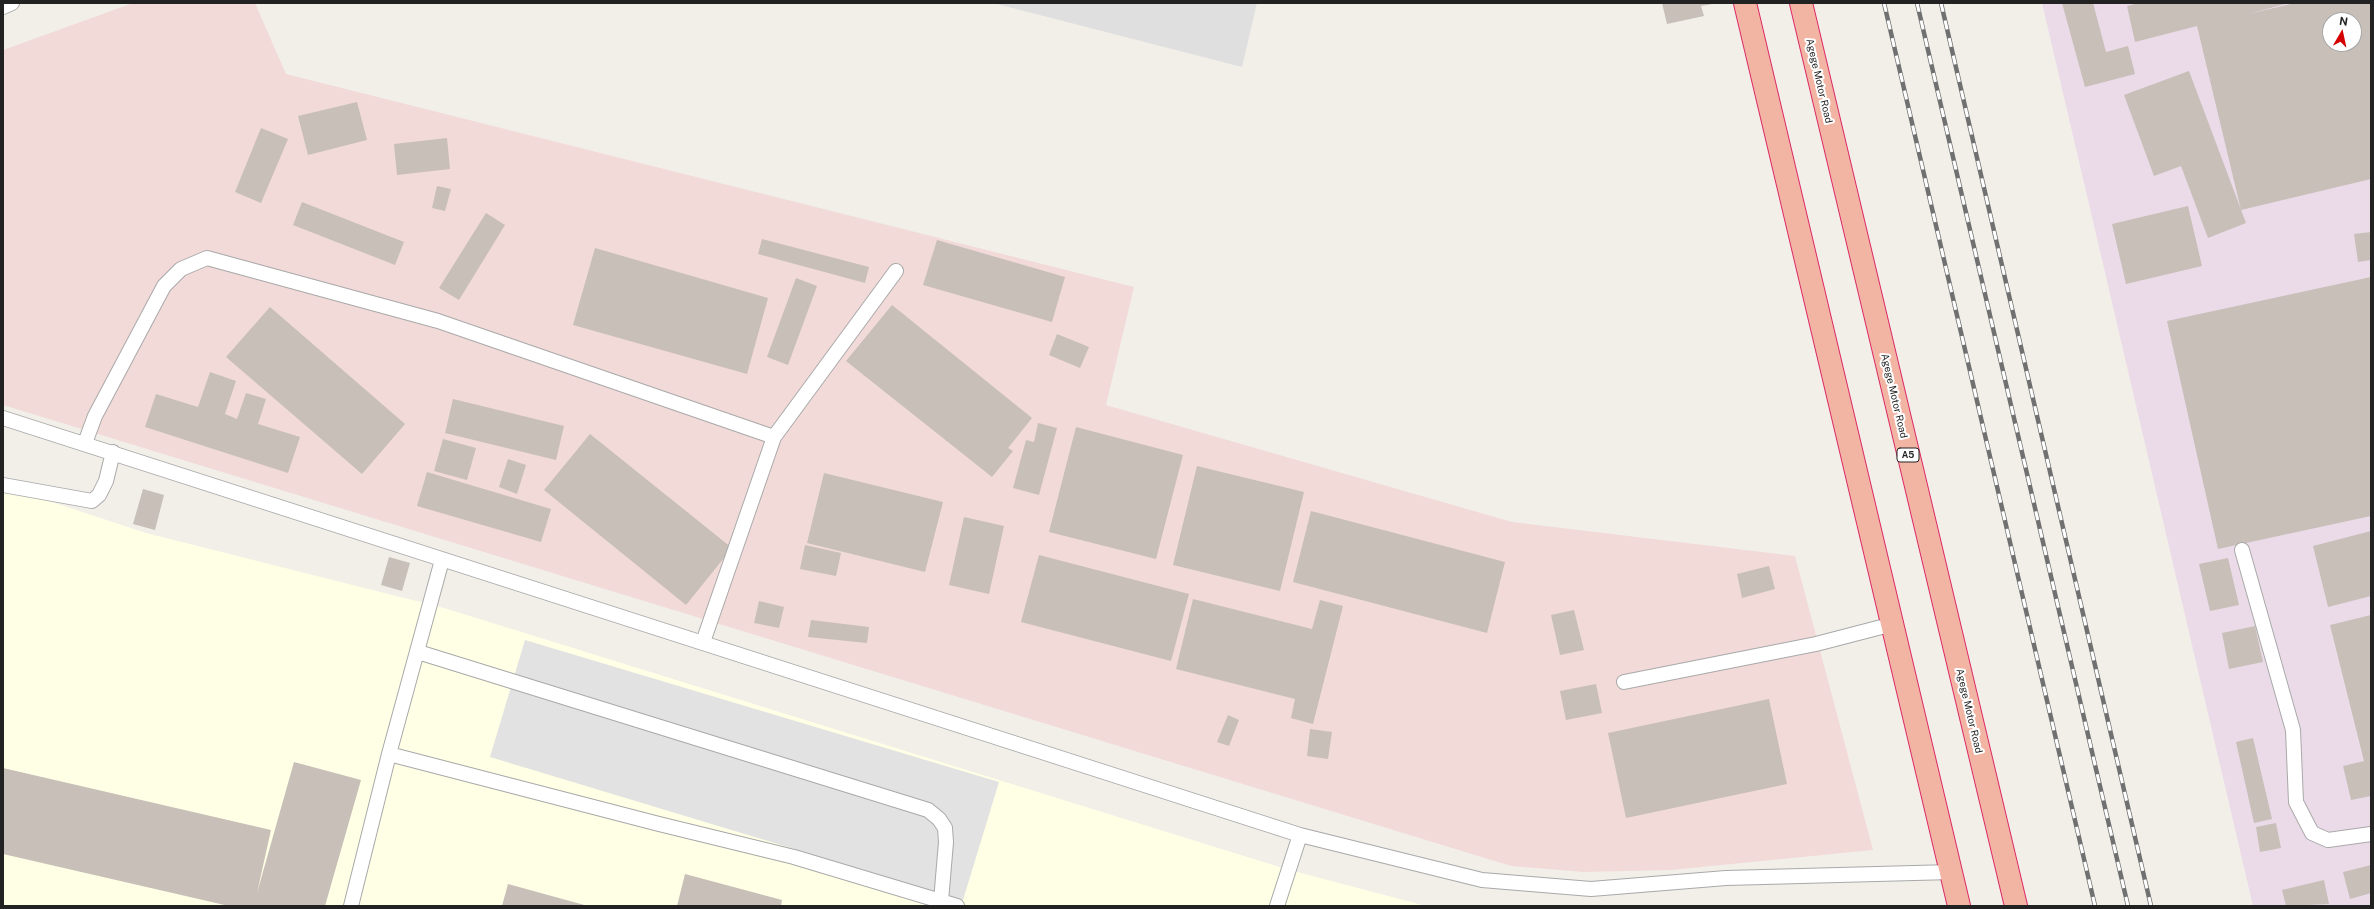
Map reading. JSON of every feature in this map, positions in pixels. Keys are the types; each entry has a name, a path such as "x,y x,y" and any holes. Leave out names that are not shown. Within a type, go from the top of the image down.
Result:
{"highway":[{"path":"1745,3 1894,624 1959,906"},
{"name":"Agege Motor Road","path":"1801,3 2016,906"}],"lane":[{"path":"3,7 12,3"},
{"path":"85,443 95,416 164,286 181,269 207,258 438,321 774,437"},
{"path":"703,642 774,437 896,271"},
{"path":"3,418 113,452 442,560 703,642 1300,835 1482,880 1591,889 1726,878 1952,872"},
{"path":"3,485 92,501 99,495 106,481 113,452"},
{"path":"2242,550 2293,730 2296,802 2312,833 2328,840 2371,834"},
{"path":"351,906 389,754 442,560"},
{"path":"1624,682 1816,644 1894,624"},
{"path":"418,652 928,810 939,819 945,828 946,842 941,901"},
{"path":"389,754 659,824 794,856 957,906"},
{"path":"1277,906 1300,835"}],"shaded area":[{"path":"133,3 255,3 286,74 1134,287 1106,405 1512,522 1795,556 1873,850 1671,870 1583,872 1511,866 3,405 3,50"},
{"path":"993,3 1257,3 1242,67"},
{"path":"2042,3 2371,3 2371,906 2253,906"},
{"path":"3,486 146,533 444,608 1286,869 1426,906 3,906"},
{"path":"525,640 999,782 963,900 490,757"}],"building":[{"path":"1662,3 1713,4 1701,6 1704,16 1667,24"},
{"path":"2062,3 2093,3 2106,52 2128,46 2135,74 2085,87"},
{"path":"2139,3 2289,3 2248,14 2295,3 2371,3 2371,179 2241,210 2197,26 2135,42 2127,6"},
{"path":"2189,71 2246,223 2208,238 2181,166 2154,176 2124,95"},
{"path":"357,102 367,140 308,155 298,116"},
{"path":"261,128 288,139 261,203 235,192"},
{"path":"447,138 450,169 397,175 394,144"},
{"path":"437,186 451,189 445,211 432,208"},
{"path":"302,202 404,242 395,265 293,225"},
{"path":"2188,206 2202,266 2126,284 2112,224"},
{"path":"486,213 505,225 459,300 439,288"},
{"path":"2371,232 2371,260 2358,262 2354,234"},
{"path":"762,239 869,267 865,283 758,254"},
{"path":"937,240 1065,277 1052,322 923,285"},
{"path":"595,248 768,298 747,374 573,325"},
{"path":"2371,277 2371,516 2218,549 2167,321"},
{"path":"796,278 817,286 788,365 767,357"},
{"path":"892,305 1032,418 1008,448 1013,451 992,477 846,361"},
{"path":"270,307 405,424 362,474 226,357"},
{"path":"1057,334 1089,347 1080,368 1049,355"},
{"path":"210,372 236,381 225,414 237,419 246,393 266,399 258,424 300,437 288,473 145,427 156,394 198,407"},
{"path":"453,399 564,426 556,460 445,433"},
{"path":"1038,423 1057,428 1039,495 1013,488 1026,440 1034,442"},
{"path":"1076,427 1183,455 1156,559 1049,532"},
{"path":"590,434 732,548 686,605 544,490"},
{"path":"443,439 476,448 467,480 434,471"},
{"path":"508,459 526,465 517,494 499,487"},
{"path":"1197,466 1304,492 1280,591 1173,565"},
{"path":"427,472 551,509 541,542 417,506"},
{"path":"824,473 943,502 925,572 807,543"},
{"path":"143,489 164,495 155,530 133,524"},
{"path":"1311,511 1505,562 1487,633 1293,582"},
{"path":"964,517 1004,526 989,594 949,585"},
{"path":"2371,531 2371,596 2328,607 2313,546"},
{"path":"805,545 841,553 836,576 800,569"},
{"path":"1039,555 1189,594 1171,661 1021,622"},
{"path":"389,557 410,563 402,591 381,585"},
{"path":"2228,558 2239,605 2210,611 2199,564"},
{"path":"1769,566 1775,589 1742,598 1737,574"},
{"path":"1193,599 1312,629 1320,600 1343,606 1313,724 1291,718 1295,699 1176,669"},
{"path":"759,601 784,607 779,628 754,623"},
{"path":"1574,610 1584,650 1560,655 1551,615"},
{"path":"2371,615 2371,796 2351,800 2343,766 2364,761 2330,625"},
{"path":"811,620 869,627 867,643 808,637"},
{"path":"2255,626 2263,662 2229,669 2222,633"},
{"path":"1596,684 1602,713 1566,720 1560,691"},
{"path":"1769,699 1787,784 1626,818 1608,733"},
{"path":"1228,715 1239,720 1229,746 1217,742"},
{"path":"1310,729 1332,732 1328,759 1307,756"},
{"path":"2253,738 2272,819 2254,823 2236,742"},
{"path":"294,762 361,780 325,906 229,906 3,854 3,768 271,830 257,893"},
{"path":"2276,823 2281,848 2260,852 2256,827"},
{"path":"2371,865 2371,893 2350,899 2343,872"},
{"path":"685,874 782,900 781,906 677,906"},
{"path":"2324,880 2329,904 2286,906 2282,890"},
{"path":"508,884 588,906 502,906"}],"railway":[{"path":"1884,3 2095,906"},
{"path":"1917,3 2128,906"},
{"path":"1941,3 2151,906"}]}
